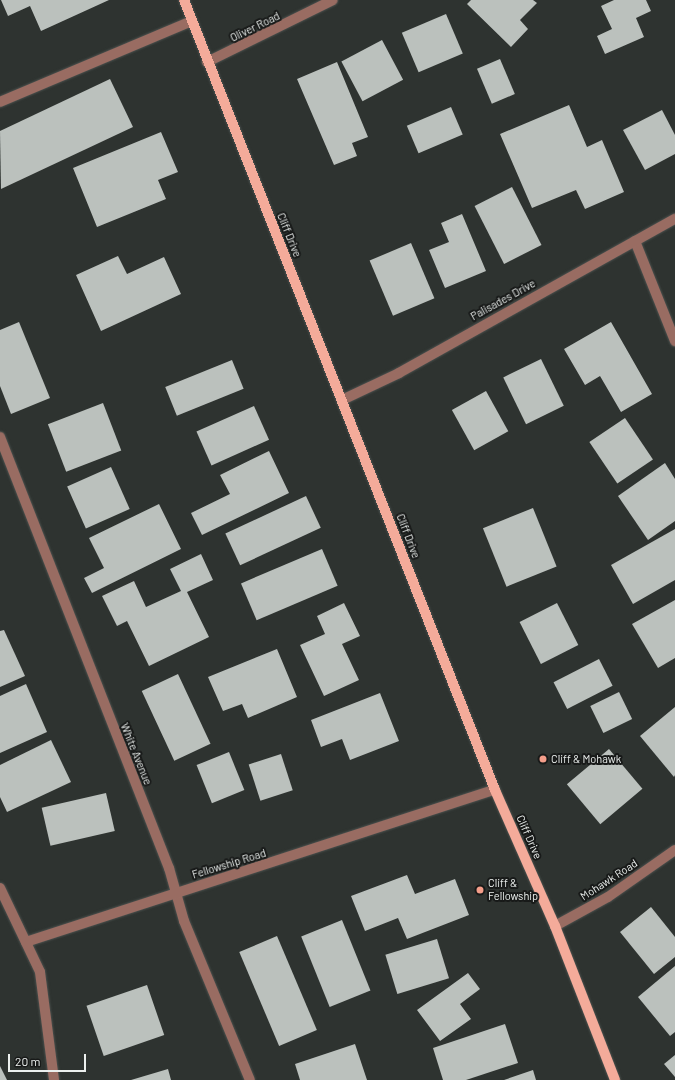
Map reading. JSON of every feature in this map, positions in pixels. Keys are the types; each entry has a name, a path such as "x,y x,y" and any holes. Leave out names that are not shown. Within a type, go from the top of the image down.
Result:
{"main road":[{"name":"Cliff Drive","path":"184,0 207,62 495,790 555,926 614,1080"}],"street":[{"name":"Oliver Road","path":"207,62 332,0"},
{"path":"0,102 192,21"},
{"name":"Palisades Drive","path":"342,400 400,373 675,219"},
{"path":"635,241 675,341"},
{"name":"White Avenue","path":"0,437 170,868 175,893 250,1080"},
{"name":"Fellowship Road","path":"26,942 495,790"},
{"name":"Mohawk Road","path":"555,926 608,897 675,850"},
{"path":"0,888 40,972 54,1080"}],"building":[{"path":"1,0 109,0 41,31 30,6 8,16"},
{"path":"471,0 533,0 537,3 520,20 528,29 511,47 467,4"},
{"path":"614,0 646,0 651,11 636,18 644,37 605,54 597,36 612,29 601,6"},
{"path":"446,14 463,54 419,72 402,33"},
{"path":"382,40 403,80 363,101 341,62"},
{"path":"500,59 515,94 492,104 477,69"},
{"path":"337,62 368,137 352,143 357,156 334,165 297,79"},
{"path":"110,79 133,127 1,189 0,131"},
{"path":"569,105 587,147 602,140 624,192 585,209 576,190 532,208 500,134"},
{"path":"451,107 463,135 419,153 407,126"},
{"path":"662,110 675,135 675,154 645,170 623,130"},
{"path":"161,132 178,172 158,180 166,199 97,227 73,168"},
{"path":"512,187 542,245 504,264 475,206"},
{"path":"462,214 486,271 445,288 429,250 449,242 441,223"},
{"path":"411,243 434,298 393,316 370,261"},
{"path":"118,256 127,274 164,257 181,294 101,331 76,275"},
{"path":"19,322 50,398 11,414 0,386 0,330"},
{"path":"611,322 652,394 621,412 600,376 585,385 564,349"},
{"path":"541,359 564,406 526,424 503,377"},
{"path":"232,360 244,389 177,416 165,387"},
{"path":"486,391 508,431 474,450 452,410"},
{"path":"103,403 121,451 66,472 48,424"},
{"path":"254,406 269,440 211,465 196,432"},
{"path":"625,418 653,459 617,483 589,442"},
{"path":"269,451 289,493 202,535 191,513 230,494 220,475"},
{"path":"665,463 675,479 675,521 648,540 618,496"},
{"path":"111,467 130,509 86,529 67,487"},
{"path":"306,496 321,528 240,565 225,534"},
{"path":"159,504 181,549 92,593 84,578 104,568 89,538"},
{"path":"533,508 557,566 507,587 483,528"},
{"path":"675,529 675,580 633,604 611,565"},
{"path":"322,549 338,586 257,620 241,583"},
{"path":"201,554 213,580 187,592 209,637 149,666 127,621 117,626 102,596 134,581 146,607 181,591 170,569"},
{"path":"675,600 675,658 658,668 632,624"},
{"path":"344,603 360,636 342,644 359,680 324,696 300,645 325,634 317,616"},
{"path":"557,603 578,645 541,664 520,622"},
{"path":"4,630 25,676 0,687 0,631"},
{"path":"277,649 297,697 248,718 242,704 223,711 208,677"},
{"path":"599,659 613,686 567,709 554,682"},
{"path":"178,674 211,744 174,761 142,691"},
{"path":"26,684 47,732 0,753 0,696"},
{"path":"619,692 632,719 603,733 590,706"},
{"path":"380,693 399,741 350,760 342,739 321,747 311,720"},
{"path":"675,707 675,775 674,777 640,736"},
{"path":"51,740 71,782 7,812 0,797 0,765"},
{"path":"609,749 642,789 600,824 567,784"},
{"path":"229,752 244,790 212,803 197,765"},
{"path":"281,754 293,790 260,801 249,765"},
{"path":"106,793 115,831 50,846 42,808"},
{"path":"407,875 415,894 455,879 469,915 407,939 398,918 365,931 351,896"},
{"path":"651,907 675,937 675,957 654,974 620,932"},
{"path":"342,920 370,990 330,1007 301,936"},
{"path":"277,936 317,1030 279,1046 239,952"},
{"path":"437,939 449,978 397,994 385,955"},
{"path":"675,966 675,1032 670,1036 638,997"},
{"path":"468,973 480,989 460,1004 471,1019 440,1041 417,1010"},
{"path":"147,985 164,1035 104,1056 86,1006"},
{"path":"505,1024 518,1063 466,1080 443,1080 433,1048"},
{"path":"355,1044 367,1080 300,1080 295,1064"},
{"path":"675,1055 675,1077 664,1064"},
{"path":"0,1066 7,1080 0,1080"},
{"path":"168,1069 171,1080 131,1080"},
{"path":"533,1070 536,1080 504,1080"}],"place":[{"name":"Cliff & Mohawk","path":"543,759"},
{"name":"Cliff & Fellowship","path":"480,890"}]}
